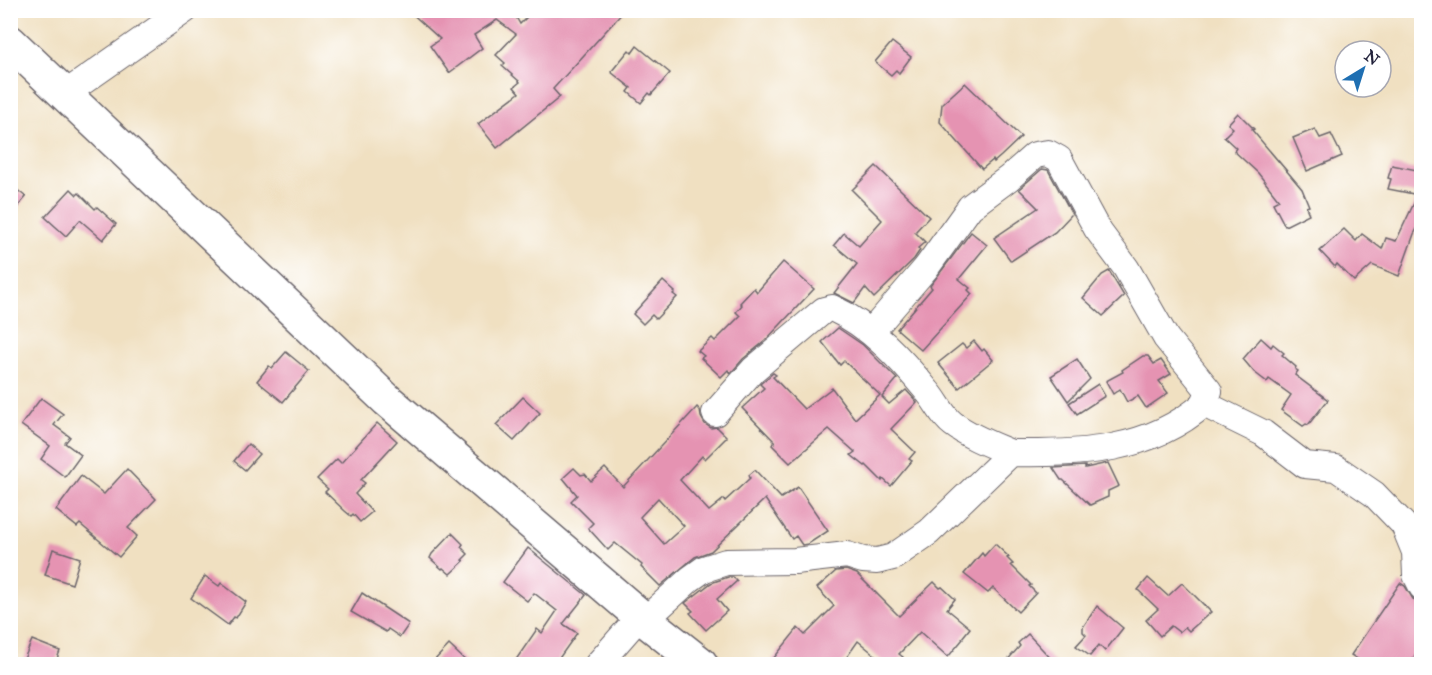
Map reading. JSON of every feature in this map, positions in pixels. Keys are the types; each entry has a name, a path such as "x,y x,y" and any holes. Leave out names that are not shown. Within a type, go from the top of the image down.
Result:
{"main road":[{"path":"10,42 387,400 643,618 701,664"}],"street":[{"path":"65,94 185,10"},
{"path":"714,413 753,370 824,310 832,308 871,332 908,367 931,395 943,415 953,424 1011,453 1103,450 1145,439 1190,417 1204,404 1209,391 1166,338 1126,268 1097,229 1059,159 1048,153 1035,155 970,207 926,268 871,332"},
{"path":"1204,404 1263,433 1305,465 1336,468 1374,494 1404,525 1415,552 1416,575 1422,587"},
{"path":"598,664 643,618 704,569 726,562 795,561 847,555 877,561 893,557 929,532 1011,453"}],"building":[{"path":"408,10 512,10 520,24 534,10 625,10 553,89 560,97 497,148 478,124 519,93 514,87 520,82 502,66 505,63 496,55 516,34 497,20 474,35 482,48 449,73 430,46 440,39"},
{"path":"892,42 911,57 899,73 896,70 891,75 875,62"},
{"path":"637,46 670,73 641,103 628,92 631,88 611,72 629,50 632,53"},
{"path":"965,83 1021,137 994,162 993,160 982,169 940,122 942,104"},
{"path":"1238,113 1254,129 1252,130 1302,189 1309,206 1306,207 1309,214 1285,226 1273,203 1279,200 1258,173 1234,151 1236,148 1224,137 1233,128 1228,124"},
{"path":"1315,129 1320,138 1331,134 1342,156 1307,171 1293,138"},
{"path":"1392,165 1422,171 1419,195 1388,189 1391,179 1388,178"},
{"path":"876,166 929,217 915,232 925,242 918,248 920,250 914,259 874,298 865,288 854,303 834,293 857,264 834,245 844,233 859,246 882,220 852,190"},
{"path":"1042,169 1048,170 1072,214 1055,232 1011,261 994,238 1038,208 1019,189"},
{"path":"10,184 26,197 10,216"},
{"path":"71,189 116,224 103,240 80,220 66,236 45,217"},
{"path":"1416,199 1422,202 1422,220 1414,234 1399,276 1372,265 1354,281 1337,264 1335,267 1320,251 1344,229 1356,241 1362,234 1382,249 1386,238 1396,241"},
{"path":"971,232 987,245 959,279 970,288 968,290 972,294 921,350 897,329 932,288 930,286"},
{"path":"783,262 814,289 765,341 743,359 731,373 728,370 721,377 701,358 704,356 698,351 712,338 715,341 740,316 736,312 742,305 740,303 754,288 757,292"},
{"path":"1109,271 1124,296 1103,316 1083,298 1102,275"},
{"path":"663,281 677,297 656,319 652,315 643,324 633,314"},
{"path":"838,328 863,345 897,379 882,397 889,404 906,390 917,402 891,429 915,452 909,459 912,461 891,486 851,455 855,452 829,429 790,463 772,445 775,442 742,408 764,388 760,384 773,373 776,375 773,377 804,409 832,388 855,419 880,395 844,361 840,365 822,342"},
{"path":"1261,338 1271,347 1273,344 1284,353 1282,355 1298,371 1295,375 1328,400 1308,425 1303,426 1281,410 1291,395 1269,379 1267,382 1243,359"},
{"path":"974,341 993,360 959,388 938,363 962,344 966,348"},
{"path":"286,352 309,371 283,402 257,381 269,366 272,368"},
{"path":"1143,356 1148,356 1154,364 1161,360 1171,374 1159,381 1168,393 1146,408 1138,396 1127,402 1120,389 1113,394 1106,381 1123,372 1122,370"},
{"path":"1077,359 1090,379 1068,401 1051,376"},
{"path":"1098,384 1105,396 1077,414 1069,403"},
{"path":"523,397 540,413 514,441 496,425"},
{"path":"41,398 63,414 54,425 70,437 65,443 81,455 65,477 41,459 50,446 21,425"},
{"path":"697,407 705,424 711,428 717,427 727,437 705,459 702,456 680,480 709,511 724,499 725,501 750,478 749,475 755,470 781,498 798,487 828,531 808,544 802,545 796,536 792,539 765,499 711,551 695,557 660,586 641,567 642,565 615,543 608,550 588,528 593,523 571,501 577,495 563,478 574,468 581,475 585,474 591,481 605,468 623,487","holes":["658,498 684,526 664,544 640,517"]},
{"path":"377,423 397,441 361,480 365,483 355,494 372,512 360,522 325,492 328,489 317,479 337,459 341,463"},
{"path":"248,444 259,454 245,470 234,461"},
{"path":"1108,463 1119,486 1108,491 1108,497 1090,505 1061,480 1053,468 1085,466 1085,468"},
{"path":"127,469 156,499 128,528 137,536 119,557 80,524 77,527 56,510 81,476 104,494"},
{"path":"452,533 463,544 461,547 468,554 450,574 430,558"},
{"path":"995,544 1009,557 1007,558 1013,564 1011,565 1036,593 1018,612 993,588 988,593 964,574 982,553 984,556"},
{"path":"528,548 586,595 563,624 577,633 555,664 513,664 537,629 542,633 557,611 534,593 527,601 503,582"},
{"path":"53,549 80,558 72,584 45,575"},
{"path":"846,570 857,574 899,616 934,582 955,599 947,609 970,628 948,657 920,632 899,654 903,657 897,664 886,664 858,641 842,664 769,664 798,628 805,635 834,606 817,588 836,571"},
{"path":"205,576 219,586 221,583 246,602 236,618 234,617 228,625 191,598"},
{"path":"733,577 737,581 717,599 727,611 706,630 690,613 693,611 685,603 711,583"},
{"path":"1148,578 1168,596 1182,583 1211,612 1189,631 1185,627 1179,632 1171,626 1160,636 1146,620 1158,609 1138,590"},
{"path":"1400,583 1405,586 1413,599 1422,602 1422,645 1409,664 1365,664 1351,655"},
{"path":"362,593 409,624 400,637 388,629 386,632 351,612"},
{"path":"1097,606 1123,628 1105,651 1099,645 1090,656 1076,646 1086,635 1083,627"},
{"path":"1028,634 1056,664 1004,664 1020,646 1018,643"},
{"path":"32,640 60,651 55,664 22,664"},
{"path":"449,645 469,664 431,664"}]}
